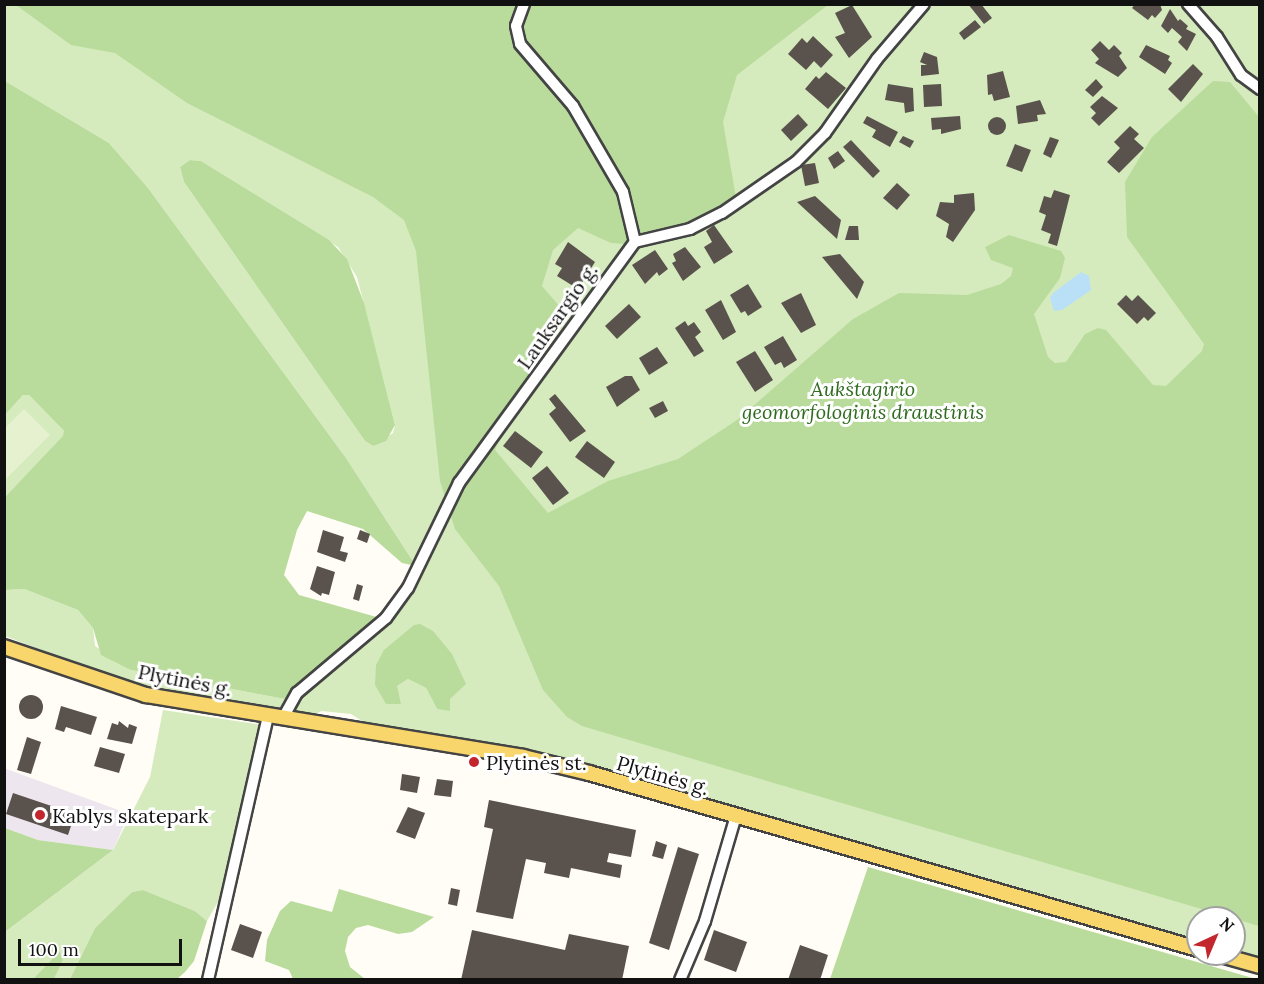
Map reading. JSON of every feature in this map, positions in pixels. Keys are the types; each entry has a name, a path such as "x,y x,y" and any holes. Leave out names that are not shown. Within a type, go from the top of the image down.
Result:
{"main road":[{"name":"Plytinės g.","path":"4,647 146,695 523,757 1186,946"}],"street":[{"path":"524,4 516,26 520,44 563,93 590,135 628,203 635,242 690,229 722,213 796,162 825,134 876,59 924,4"},
{"path":"1188,4 1217,37 1241,75 1260,89"},
{"name":"Lauksargio g.","path":"283,718 297,693 386,618 408,588 459,483 635,242"},
{"path":"208,980 268,716"},
{"path":"680,980 705,921 736,816"}],"shaded area":[{"path":"4,768 129,814 113,850 38,840 5,828"}],"green space":[{"name":"Aukštagirio geomorfologinis draustinis","path":"4,5 1259,5 1259,958 1246,954 1246,906 1186,906 1186,938 579,763 367,724 351,714 322,711 312,715 160,690 107,675 5,636 5,590 24,589 78,610 93,628 95,646 131,670 285,699 380,618 416,566 346,458 148,188 109,143 5,81","holes":["190,160 201,161 338,247 357,277 395,425 393,433 373,446 365,441 184,182 180,167","433,631 455,693 450,699 450,710 437,709 426,688 408,679 397,686"]},
{"name":"Aukštagirio geomorfologinis draustinis","path":"16,5 828,5 737,75 723,122 736,198 703,216 626,244 611,243 578,228 553,250 542,286 567,315 515,397 495,450 548,513 608,481 678,459 737,420 853,319 899,293 967,295 1001,284 1011,276 1013,268 991,260 985,247 1009,235 1061,251 1065,258 1060,278 1034,314 1048,357 1055,363 1066,362 1085,334 1098,328 1106,330 1153,385 1166,386 1202,351 1204,344 1127,237 1125,182 1152,137 1213,81 1230,82 1260,118 1259,926 1246,922 1246,906 1191,906 582,726 567,717 543,690 499,586 455,529 440,481 416,251 404,220 373,197 187,103 115,53 71,45"},
{"path":"5,81 109,143 148,188 346,458 416,566 402,563 363,529 307,511 297,530 284,575 299,595 380,618 285,699 131,670 101,655 93,628 78,610 24,589 5,590 5,497 63,436 64,431 29,395 23,395 5,415"},
{"path":"190,160 201,161 329,240 347,259 364,303 395,425 386,441 373,446 365,441 184,182 180,167"},
{"path":"23,395 29,395 64,431 64,436 5,497 5,415"},
{"path":"24,409 50,435 5,480 5,428"},
{"path":"420,624 433,631 452,654 466,684 450,699 450,711 437,709 426,688 408,679 397,686 401,704 386,704 375,685 376,665 384,650 414,625"},
{"path":"163,710 263,725 223,893 207,921 195,911 143,890 132,892 95,928 70,979 54,979 63,960 60,951 33,979 5,980 5,932 113,850 150,777"},
{"path":"5,828 38,840 113,850 5,932"},
{"path":"868,867 1186,959 1186,966 1211,966 1256,979 830,979"},
{"path":"339,889 434,917 412,932 398,934 368,925 356,928 348,937 345,951 350,967 365,979 293,979 289,970 265,961 267,940 280,911 291,901 332,912"},
{"path":"143,890 195,911 207,921 194,961 185,972 177,979 70,979 95,928 132,892"},
{"path":"60,951 63,960 54,979 33,979"}],"water":[{"path":"1081,272 1089,276 1091,290 1062,310 1054,311 1050,298 1053,293"}],"building":[{"path":"968,4 981,4 992,18 984,24"},
{"path":"1135,4 1160,4 1162,10 1155,18 1152,15 1148,20 1132,8"},
{"path":"852,5 872,37 849,58 835,37 845,33 835,13"},
{"path":"1170,9 1178,21 1180,19 1188,26 1186,29 1196,34 1187,51 1178,42 1182,37 1172,28 1168,33 1161,26"},
{"path":"975,20 981,27 964,40 959,33"},
{"path":"813,36 833,55 821,68 814,61 806,70 788,54 802,38 807,43"},
{"path":"1100,41 1109,50 1114,45 1122,53 1119,56 1127,68 1118,77 1095,63 1099,59 1091,50"},
{"path":"1146,45 1170,56 1168,60 1172,63 1165,74 1139,57"},
{"path":"924,52 937,57 939,74 921,76 921,65 927,65 920,62"},
{"path":"1193,64 1203,74 1181,102 1168,89"},
{"path":"1003,71 1010,97 994,101 992,94 988,95 987,75"},
{"path":"826,72 846,88 828,109 805,89 816,76 819,79"},
{"path":"1096,79 1103,87 1093,97 1085,90"},
{"path":"888,84 913,88 914,111 905,113 904,103 885,100"},
{"path":"941,84 942,106 924,107 923,85"},
{"path":"1102,96 1118,108 1099,126 1091,118 1096,113 1090,107"},
{"path":"1040,100 1046,114 1037,115 1038,121 1018,124 1016,106"},
{"path":"798,114 808,125 791,141 781,130"},
{"path":"867,116 898,132 890,147 872,137 876,130 863,123"},
{"path":"960,116 961,129 941,134 941,129 932,130 931,118"},
{"path":"993,117 1001,117 1006,122 1004,133 993,135 988,130 988,122"},
{"path":"1130,126 1139,134 1134,139 1144,148 1119,173 1107,162 1120,148 1114,142"},
{"path":"903,136 914,141 910,148 899,142"},
{"path":"1050,137 1059,140 1051,158 1043,154"},
{"path":"851,140 880,171 873,178 843,147"},
{"path":"1015,144 1031,150 1022,172 1006,166"},
{"path":"838,151 845,161 834,169 828,158"},
{"path":"815,163 819,183 805,186 801,165"},
{"path":"897,183 910,195 897,210 883,198"},
{"path":"1054,190 1070,195 1057,246 1048,243 1051,234 1041,230 1046,215 1039,212 1044,196 1051,198"},
{"path":"974,193 975,210 953,242 946,237 949,224 936,216 940,202 954,203 954,195"},
{"path":"815,196 841,220 837,239 797,202"},
{"path":"714,225 733,252 714,264 704,247 712,242 706,231"},
{"path":"849,226 858,226 859,240 845,240"},
{"path":"568,242 595,262 578,289 557,276 562,268 555,264"},
{"path":"685,247 701,267 683,281 672,263 676,261 673,254"},
{"path":"655,250 668,269 659,276 657,272 645,284 632,265"},
{"path":"840,254 864,282 857,299 822,257"},
{"path":"748,284 762,307 748,316 745,311 741,313 730,295"},
{"path":"801,293 816,325 801,333 781,303"},
{"path":"1126,295 1132,301 1138,295 1156,313 1148,321 1144,317 1137,324 1117,304"},
{"path":"721,300 736,332 723,340 705,310"},
{"path":"629,304 641,317 617,339 605,326"},
{"path":"685,321 688,326 694,322 701,332 695,337 704,351 694,357 675,328"},
{"path":"783,336 797,360 784,368 781,362 775,365 764,347"},
{"path":"657,347 668,363 649,375 639,358"},
{"path":"755,351 773,380 755,392 736,362"},
{"path":"625,376 632,376 640,390 617,407 606,387"},
{"path":"555,394 586,431 570,442 549,414 556,408 549,399"},
{"path":"663,401 668,411 655,418 649,408"},
{"path":"515,431 543,452 531,468 503,446"},
{"path":"587,441 615,462 604,478 575,457"},
{"path":"547,466 569,493 553,505 532,478"},
{"path":"323,530 344,537 340,551 348,553 345,562 317,552"},
{"path":"360,530 370,534 367,543 357,539"},
{"path":"317,566 335,572 329,595 322,593 321,596 310,589"},
{"path":"357,584 363,586 359,601 353,599"},
{"path":"31,695 39,699 43,707 39,715 31,719 23,715 19,707 23,699"},
{"path":"61,706 97,717 91,735 66,727 64,732 55,729"},
{"path":"119,721 128,728 129,724 137,727 132,744 107,739 112,723 118,725"},
{"path":"27,737 41,742 31,774 17,770"},
{"path":"100,747 125,754 119,773 94,766"},
{"path":"402,774 420,777 417,793 400,790"},
{"path":"437,779 453,781 451,797 434,795"},
{"path":"13,793 75,814 68,835 6,814"},
{"path":"489,800 636,830 631,857 609,853 607,862 622,865 620,878 571,868 569,878 544,873 546,863 526,859 513,919 476,912 493,829 484,827"},
{"path":"408,807 425,813 415,839 396,832"},
{"path":"656,841 667,845 663,859 652,856"},
{"path":"678,847 699,854 669,950 649,943"},
{"path":"451,888 460,890 457,906 448,904"},
{"path":"240,924 262,932 253,958 231,950"},
{"path":"472,930 565,950 569,934 629,946 622,980 461,980"},
{"path":"714,930 747,942 736,972 704,960"},
{"path":"800,945 828,955 820,980 788,980"}],"place":[{"name":"Plytinės st.","path":"474,762"},
{"name":"Kablys skatepark","path":"40,815"}]}
